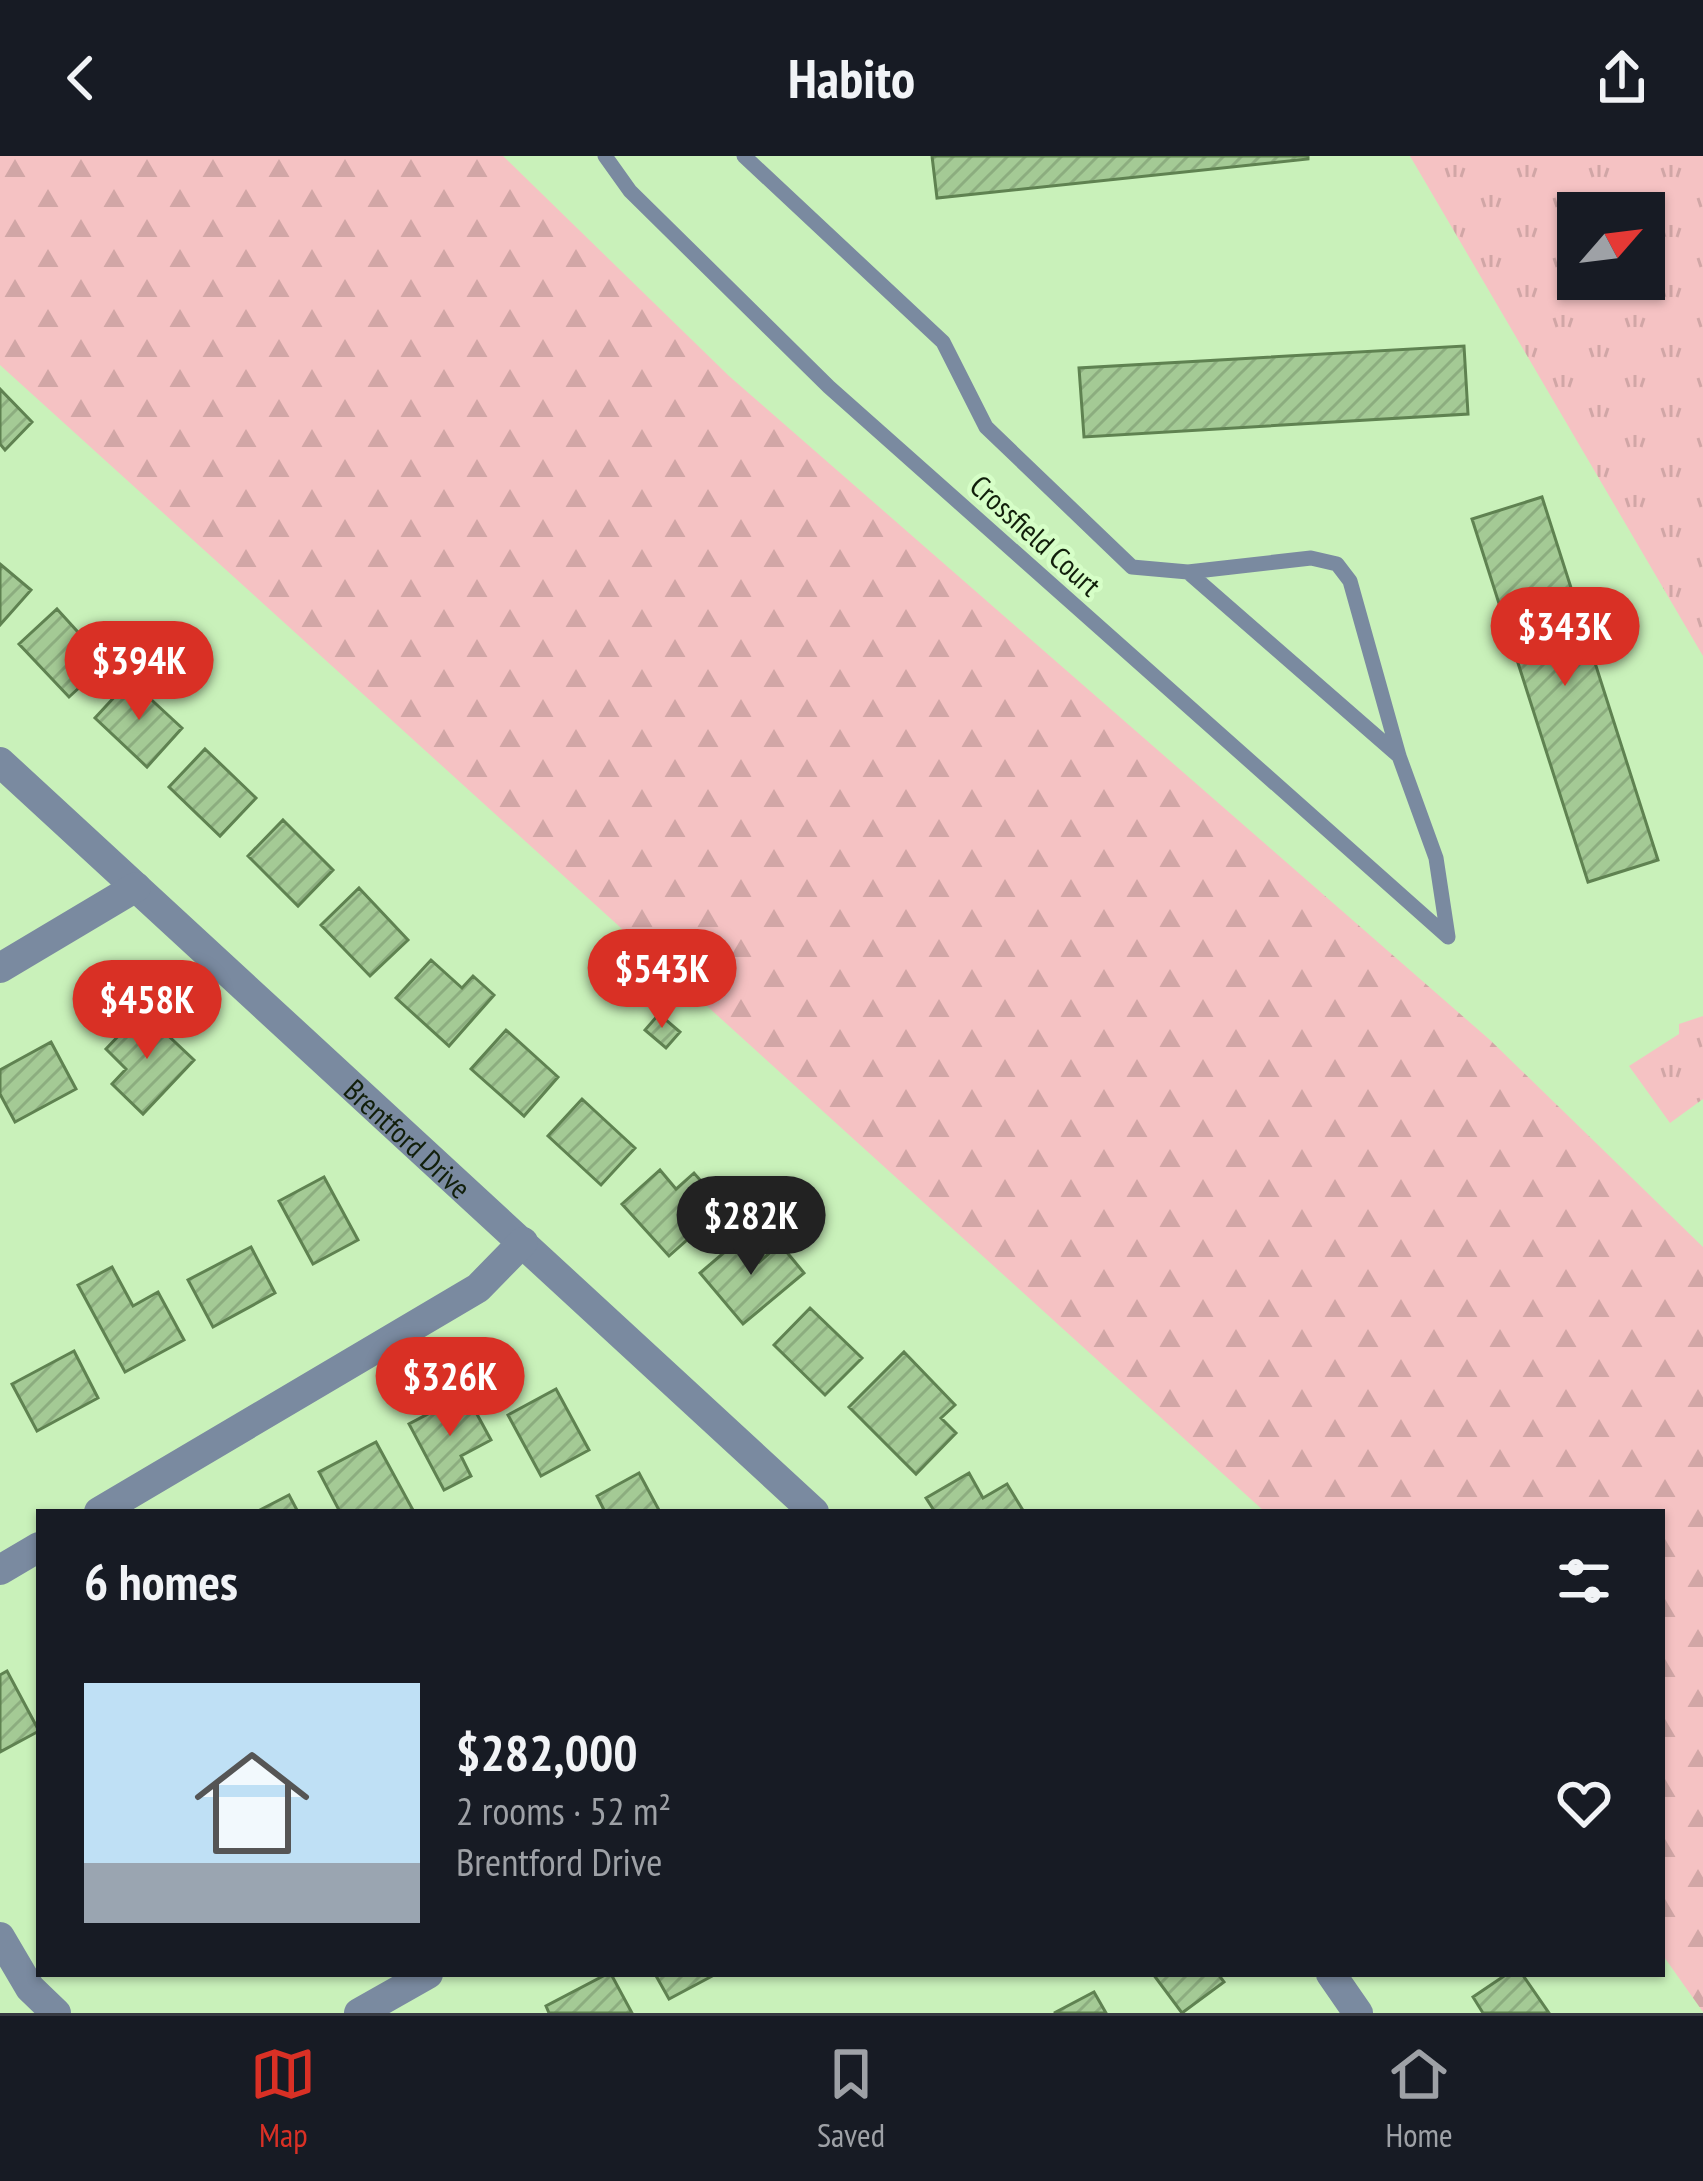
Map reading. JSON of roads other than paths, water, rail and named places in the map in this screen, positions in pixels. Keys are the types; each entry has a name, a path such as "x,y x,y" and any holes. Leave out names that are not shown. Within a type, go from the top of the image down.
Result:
{"street":[{"name":"Brentford Drive","path":"0,762 811,1509"},
{"path":"0,968 136,887"},
{"path":"104,1509 478,1288 523,1242"},
{"path":"0,1570 36,1549"},
{"path":"0,1937 30,1988 56,2013"},
{"path":"359,2013 423,1977"},
{"path":"1332,1977 1358,2013"}],"lane":[{"name":"Crossfield Court","path":"605,156 630,191 829,387 1448,937 1436,858 1399,756 1350,580 1337,564 1311,558 1188,572 1132,567 986,428 944,342 744,156"},
{"path":"1188,572 1399,756"}]}
